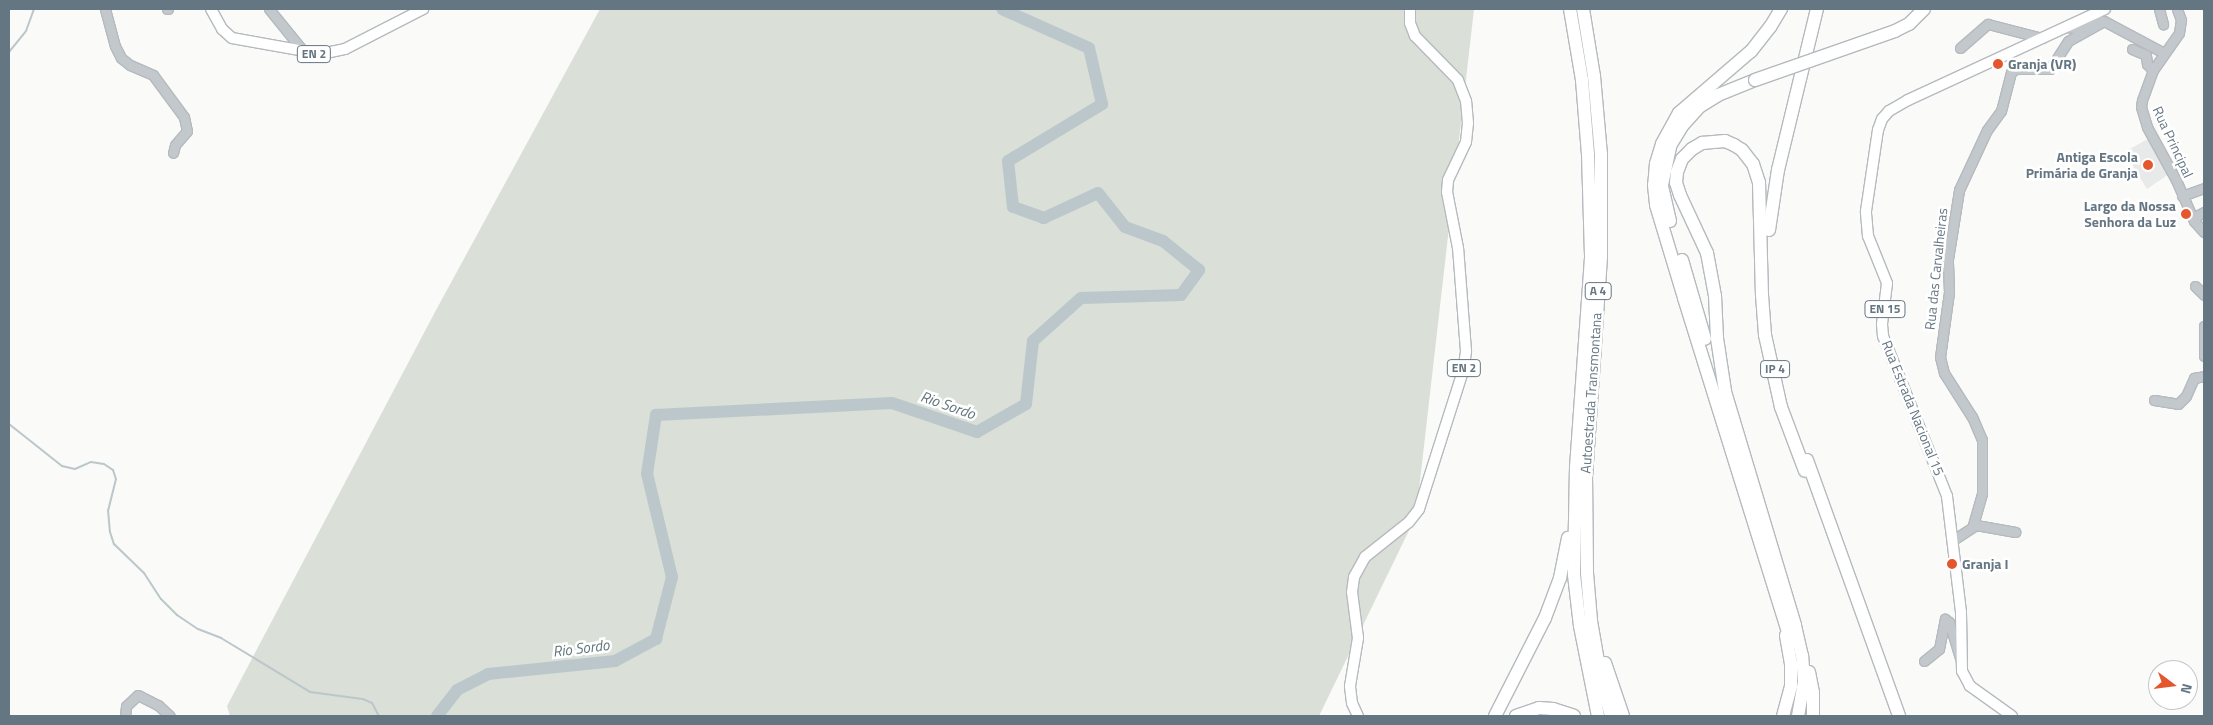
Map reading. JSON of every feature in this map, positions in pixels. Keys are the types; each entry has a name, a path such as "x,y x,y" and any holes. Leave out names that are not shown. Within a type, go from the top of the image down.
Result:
{"highway":[{"name":"Autoestrada Transmontana","path":"1570,9 1583,98 1588,154 1592,258 1576,467 1574,575 1580,626 1598,716"},
{"name":"Autoestrada Transmontana","path":"1582,9 1594,76 1601,154 1601,257 1586,475 1587,573 1591,621 1602,684 1611,716"},
{"path":"1781,9 1770,27 1751,51 1679,113 1662,144 1656,164 1654,185 1656,205 1789,622 1802,656 1804,682 1798,716"},
{"name":"IP 4","path":"1812,9 1784,121 1771,182 1765,224 1763,262 1769,343 1786,417 1865,646 1892,716"},
{"name":"IP 4","path":"1817,9 1771,208 1767,248 1772,335 1791,415 1899,716"},
{"path":"1789,126 1821,9"},
{"path":"1734,421 1717,380 1665,205 1662,185 1670,146 1699,107 1718,95 1756,76 1885,27 1909,14 1914,9"},
{"path":"1675,121 1697,101 1715,89 1895,31 1909,24 1924,9"},
{"path":"1758,520 1720,362 1715,296 1709,260 1676,183 1677,172 1682,159 1692,148 1702,143 1725,141 1742,150 1753,164 1760,182 1762,295 1765,335 1781,407 1805,470"},
{"path":"1495,716 1545,618 1560,578 1568,535 1570,485 1576,467"},
{"path":"1587,573 1593,582 1606,667 1623,716"},
{"path":"1783,716 1791,686 1789,622"},
{"path":"1789,622 1796,663 1796,686 1791,716"},
{"path":"1789,622 1808,662 1813,692 1812,716"},
{"path":"1516,716 1539,708 1553,709 1574,716"}],"main road":[{"name":"EN 2","path":"211,9 222,29 232,38 324,54 341,50 423,9"},
{"name":"EN 2","path":"1358,716 1351,701 1350,686 1358,638 1352,592 1354,577 1365,557 1411,520 1420,507 1462,374 1466,351 1458,248 1447,192 1448,180 1466,142 1468,123 1465,98 1457,79 1416,37 1410,23 1410,9"},
{"name":"Rua Estrada Nacional 15","path":"2012,716 1970,686 1963,675 1961,662 1961,617 1953,540 1944,483 1882,333 1887,283 1868,236 1865,216 1877,136 1882,119 1893,108 2105,9"}],"street":[{"path":"105,9 119,55 127,64 155,76 184,116 187,131 175,145 173,152"},
{"path":"269,9 304,52"},
{"path":"2159,9 2163,24"},
{"name":"Rua Principal","path":"2177,9 2180,30 2153,70 2142,100 2142,112 2150,134 2193,218 2204,232"},
{"path":"2067,26 2080,28 2104,21 2164,53"},
{"name":"Rua das Carvalheiras","path":"1974,525 1982,493 1982,440 1972,417 1944,373 1940,357 1948,292 1948,259 1959,190 1988,130 2001,111 2011,72 2016,69 2050,69 2068,41 2104,21"},
{"path":"1960,48 1988,24 2042,38"},
{"path":"2132,49 2145,54 2147,64 2153,70"},
{"path":"2182,196 2204,188"},
{"path":"2193,218 2204,212"},
{"path":"2195,286 2204,295"},
{"path":"2204,326 2204,356"},
{"path":"2154,400 2178,404 2187,394 2193,379 2204,376"},
{"path":"1953,540 1974,525 2015,532"},
{"path":"1924,661 1939,649 1944,620 1946,619 1949,622 1961,662"},
{"path":"124,716 126,706 138,695 158,705 170,716"}],"shaded area":[{"path":"600,9 1474,9 1416,516 1319,716 230,716 227,706 435,312"},
{"name":"Antiga Escola Primária de Granja","path":"2146,140 2150,140 2169,174 2147,189 2126,155 2128,150"}],"waterway":[{"path":"9,52 26,31 34,9"},
{"name":"Rio Sordo","path":"437,716 457,690 488,674 615,661 656,639 672,577 647,474 656,415 892,403 977,432 1026,404 1033,341 1081,298 1181,295 1199,270 1163,241 1125,227 1098,193 1044,218 1013,207 1008,161 1102,104 1089,48 1002,9"},
{"path":"9,424 62,466 75,469 91,462 104,464 113,470 116,479 108,510 110,532 114,544 144,573 161,599 177,615 198,629 221,638 310,692 363,699 372,703 379,716"}],"place":[{"name":"Granja (VR)","path":"1998,64"},
{"name":"Antiga Escola Primária de Granja","path":"2148,165"},
{"name":"Largo da Nossa Senhora da Luz","path":"2186,214"},
{"name":"Granja I","path":"1952,564"}]}
